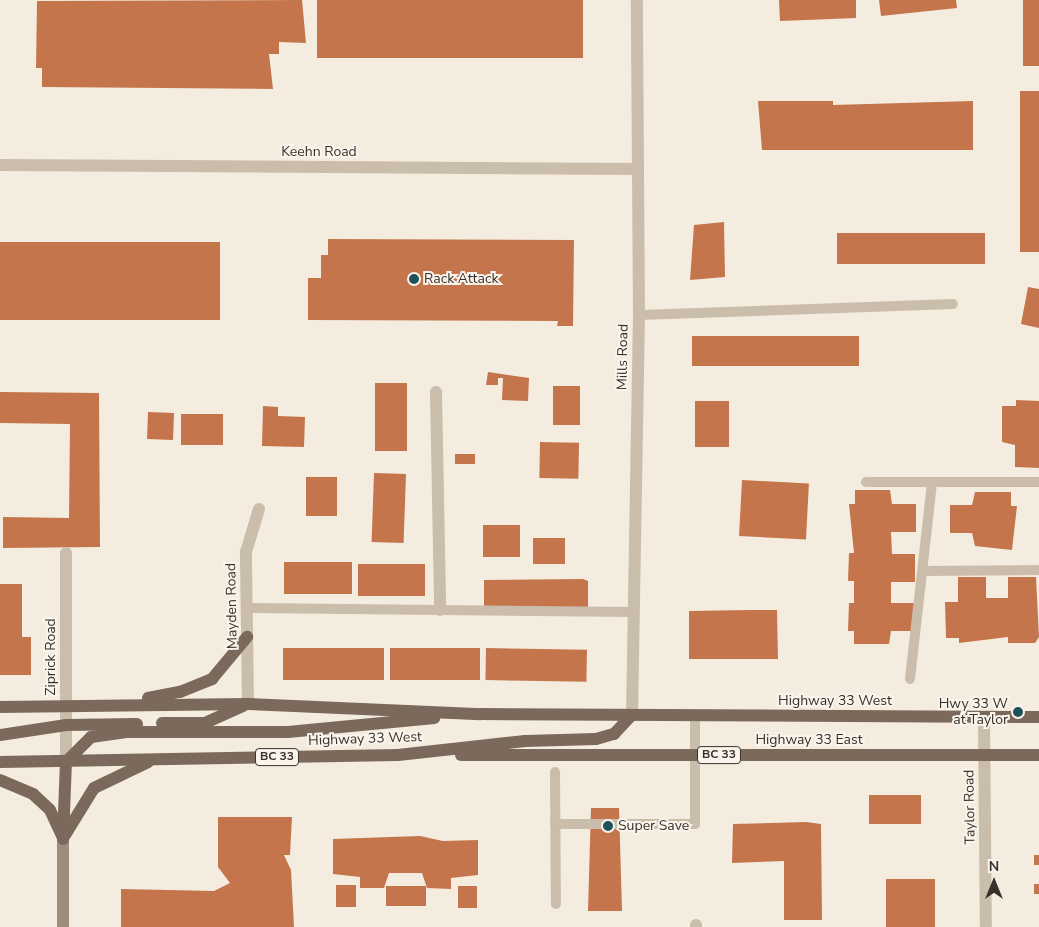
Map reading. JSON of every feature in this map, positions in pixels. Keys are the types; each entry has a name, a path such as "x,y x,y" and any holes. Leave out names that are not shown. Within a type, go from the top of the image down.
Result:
{"main road":[{"path":"114,704 180,692 212,679 247,637"},
{"name":"Highway 33 West","path":"0,707 66,704 248,704 481,714 1039,717"},
{"path":"0,735 66,724 205,723 248,704"},
{"path":"63,840 66,762 91,737 125,732 288,732 481,714"},
{"name":"Highway 33 West","path":"0,762 398,755 525,741 596,739 614,734 632,715"},
{"name":"Highway 33 East","path":"398,755 1039,755"},
{"path":"63,840 94,788 156,759"},
{"path":"0,780 33,794 50,810 63,840"}],"street":[{"name":"Mills Road","path":"632,715 639,315 637,0"},
{"name":"Keehn Road","path":"0,165 638,168"},
{"path":"436,392 440,610"},
{"name":"Mayden Road","path":"248,704 246,552 260,509"},
{"name":"Ziprick Road","path":"66,553 66,762"},
{"name":"Taylor Road","path":"984,717 986,927"},
{"path":"63,840 63,927"}],"lane":[{"path":"639,315 953,304"},
{"path":"866,482 1039,482"},
{"path":"910,680 932,483"},
{"path":"923,571 1039,570"},
{"path":"247,608 633,612"},
{"path":"555,824 695,824 696,716"},
{"path":"555,772 556,904"}],"building":[{"path":"302,0 306,43 279,42 279,54 269,54 273,89 42,87 42,68 36,68 37,1"},
{"path":"317,0 583,0 583,58 317,58"},
{"path":"779,0 856,0 856,18 780,21"},
{"path":"879,0 956,0 957,8 881,16"},
{"path":"1023,0 1039,0 1039,66 1023,66"},
{"path":"1020,91 1039,91 1039,252 1020,252"},
{"path":"758,101 833,101 833,105 973,101 973,150 762,150"},
{"path":"724,222 725,277 690,280 694,225"},
{"path":"837,233 985,233 985,264 837,264"},
{"path":"328,239 574,240 573,326 557,326 558,321 308,320 308,278 321,278 321,255 328,255"},
{"path":"0,242 220,242 220,320 0,320"},
{"path":"1028,287 1039,289 1039,328 1021,324"},
{"path":"692,336 859,336 859,366 692,366"},
{"path":"488,372 529,378 528,401 502,400 503,378 498,378 498,385 486,385"},
{"path":"375,383 407,383 407,451 375,451"},
{"path":"553,386 580,386 580,425 553,425"},
{"path":"0,392 99,393 100,547 3,548 3,517 69,518 70,424 0,423"},
{"path":"1016,400 1039,401 1039,468 1015,467 1015,445 1002,442 1002,406 1016,406"},
{"path":"695,401 729,401 729,447 695,447"},
{"path":"263,406 278,407 278,416 305,417 304,447 262,446"},
{"path":"148,412 174,413 173,440 147,439"},
{"path":"181,414 223,414 223,445 181,445"},
{"path":"540,442 579,443 578,479 539,478"},
{"path":"455,454 475,454 475,464 455,464"},
{"path":"374,473 406,474 404,543 372,542"},
{"path":"306,477 337,477 337,516 306,516"},
{"path":"742,480 809,484 806,539 739,536"},
{"path":"855,490 890,490 892,504 916,504 916,532 891,532 892,554 915,554 915,582 891,582 891,603 915,603 915,631 891,631 889,644 854,644 854,631 848,631 849,603 854,603 854,581 848,581 849,553 854,553 849,504 855,504"},
{"path":"975,492 1011,492 1011,506 1017,506 1012,550 975,546 972,533 950,533 950,505 972,505"},
{"path":"483,525 520,525 520,557 483,557"},
{"path":"533,538 565,538 565,564 533,564"},
{"path":"284,562 352,562 352,594 284,594"},
{"path":"358,564 425,564 425,596 358,596"},
{"path":"958,577 986,577 986,598 1008,598 1008,577 1036,577 1039,637 1035,643 1008,643 1008,637 959,643 959,638 946,638 945,602 958,602"},
{"path":"583,579 588,581 588,609 484,608 484,580"},
{"path":"0,584 22,584 22,637 31,637 31,675 0,675"},
{"path":"777,610 778,659 689,659 689,611"},
{"path":"283,648 384,648 384,680 283,680"},
{"path":"390,648 480,648 480,680 390,680"},
{"path":"486,648 587,650 586,682 485,680"},
{"path":"869,795 921,795 921,824 869,824"},
{"path":"591,808 619,808 622,911 588,911"},
{"path":"218,817 292,817 290,855 284,855 291,870 294,927 121,927 121,889 214,891 230,883 218,867"},
{"path":"806,822 821,824 822,920 784,920 784,861 732,863 733,824"},
{"path":"420,836 443,841 478,840 478,875 451,878 451,889 427,888 422,873 389,873 384,888 360,888 360,877 333,874 333,839"},
{"path":"1034,855 1039,855 1039,865 1034,865"},
{"path":"886,879 935,879 935,927 886,927"},
{"path":"1034,884 1039,884 1039,894 1034,894"},
{"path":"336,885 356,885 356,907 336,907"},
{"path":"386,886 426,886 426,906 386,906"},
{"path":"458,886 477,886 477,908 458,908"}],"place":[{"name":"Rack Attack","path":"414,279"},
{"name":"Hwy 33 W at Taylor","path":"1018,712"},
{"name":"Super Save","path":"608,826"}]}
